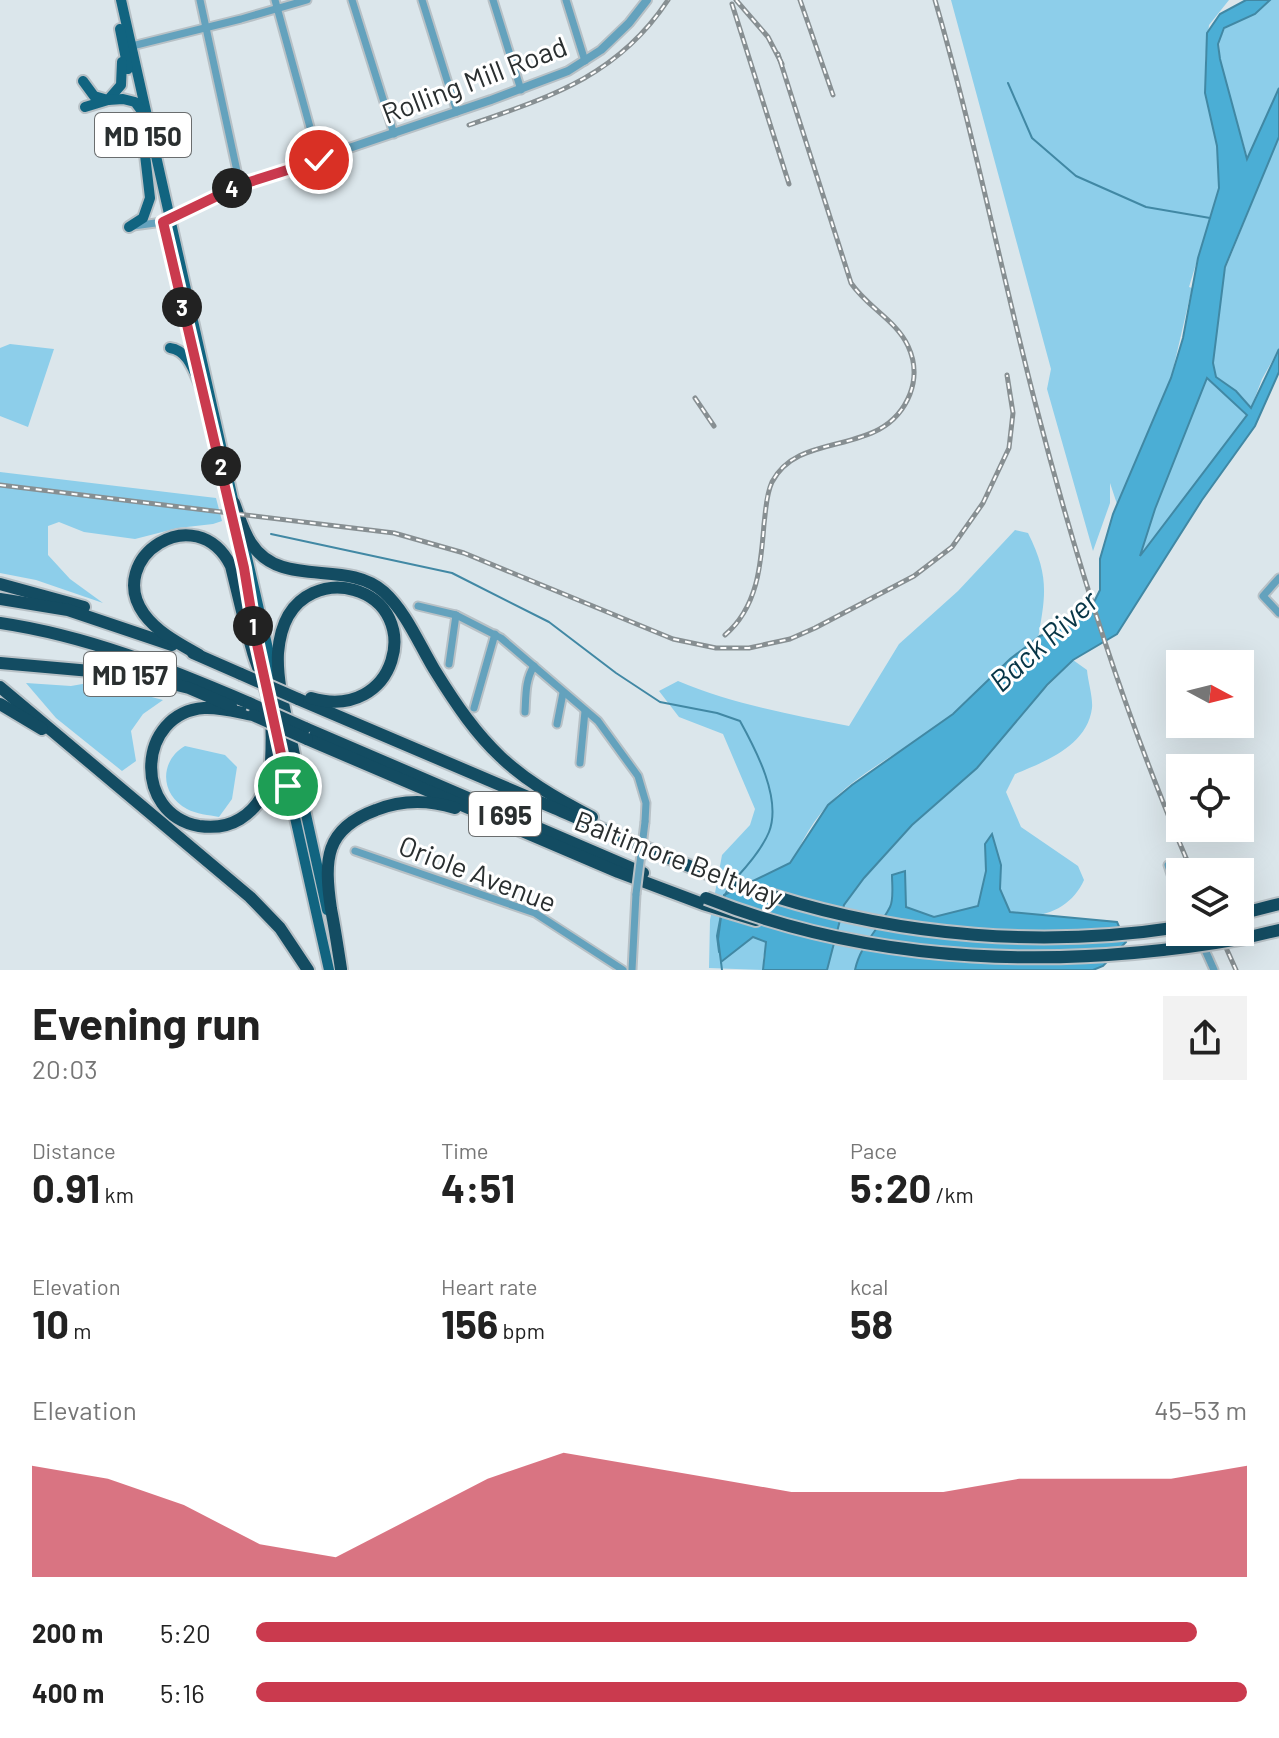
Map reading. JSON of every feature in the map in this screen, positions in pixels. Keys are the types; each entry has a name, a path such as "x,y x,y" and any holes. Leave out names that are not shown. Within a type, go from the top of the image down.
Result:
{"highway":[{"path":"234,503 252,545 269,561 290,569 360,578 384,592 463,715 514,771 547,793 665,856"},
{"path":"199,655 156,627 143,613 137,598 136,580 141,562 150,549 172,536 203,538 212,543 231,566 252,652 269,697 271,746 270,774 264,794 255,807 232,823 212,827 192,824 168,810 156,793 150,774 154,744 165,728 181,714 202,708 251,709"},
{"name":"MD 157","path":"0,584 102,612 145,634"},
{"path":"297,696 346,701 365,695 382,680 392,661 393,631 383,611 368,596 342,588 322,589 302,599 284,623 279,640 278,665 297,773"},
{"name":"Baltimore Beltway","path":"0,599 68,610 145,634 297,696 665,856 714,876 806,906 923,930 995,936 1115,936 1166,929"},
{"path":"0,623 93,642 154,663 251,709"},
{"name":"MD 157","path":"0,663 146,677 251,709 306,733"},
{"path":"0,687 250,897 280,928 308,970"},
{"path":"0,704 46,731 106,777"},
{"path":"306,733 530,834"},
{"name":"Baltimore Beltway","path":"306,733 704,901 858,944 919,953 1034,962 1126,959 1181,952 1279,930"},
{"path":"341,970 326,866 334,840 349,825 386,806 409,802 457,808 704,901"},
{"path":"1254,910 1279,904"}],"main road":[{"name":"MD 150","path":"114,0 341,970"},
{"name":"MD 150","path":"121,0 135,102"},
{"path":"108,100 122,80 127,47"},
{"path":"83,81 94,96 108,100"},
{"path":"85,107 108,100 135,102 144,124 150,198 143,218 129,227"},
{"name":"MD 150","path":"166,221 329,968"},
{"path":"170,348 177,348 186,357 201,387"}],"street":[{"path":"200,0 240,185"},
{"path":"275,0 319,160"},
{"path":"127,47 307,0"},
{"path":"352,0 394,134"},
{"path":"422,0 457,112"},
{"path":"493,0 521,90"},
{"path":"566,0 585,61"},
{"name":"Rolling Mill Road","path":"166,221 240,185 521,90 568,71 623,29 647,0"},
{"path":"129,227 166,221"},
{"path":"1279,578 1263,596 1279,613"},
{"path":"418,606 456,615 495,634 518,650 598,721 634,769 642,785 645,818 636,894 632,970"},
{"path":"449,664 456,615"},
{"path":"474,708 495,634"},
{"path":"525,712 528,674 534,666"},
{"path":"557,724 563,693"},
{"path":"580,763 585,711"},
{"name":"Oriole Avenue","path":"355,851 535,913 623,970"},
{"path":"1203,946 1214,970"}],"shaded area":[{"path":"951,0 1229,0 1209,25 1205,60 1205,93 1217,146 1219,188 1189,287 1192,288 1171,378 1117,504 1110,483 1110,503 1093,551 1047,389 1051,369"},
{"path":"1263,0 1279,0 1279,90 1248,160 1220,59 1219,40 1226,26"},
{"path":"1279,137 1279,349 1262,379 1251,408 1236,391 1216,377 1213,363 1224,272"},
{"path":"10,344 54,349 28,427 0,416 0,348"},
{"path":"1206,377 1247,415 1139,559 1155,509"},
{"path":"0,472 216,498 222,521 135,539 84,532 59,522 48,526 48,555 70,579 103,603 36,580 0,573"},
{"path":"1015,530 1028,533 1043,573 1044,597 1038,638 951,716 871,769 827,806 803,840 786,878 763,958 763,970 709,968 710,920 722,855 750,825 755,809 723,734 679,717 659,691 678,681 741,702 849,726 899,644 958,591"},
{"path":"1073,660 1087,670 1092,704 1089,721 1074,742 1063,750 1015,774 1006,792 1021,827 1078,866 1084,880 1079,890 1053,911 1032,916 1010,912 1000,889 1001,865 985,844 986,870 978,906 934,917 906,907 905,872 892,875 890,907 865,945 855,970 827,970 844,905 862,880"},
{"path":"94,682 163,700 143,714 131,731 136,761 122,771 56,718 26,683 71,686"},
{"path":"185,746 225,755 237,767 232,799 219,817 191,811 178,803 168,787 167,769 177,752"}],"water":[{"name":"Back River","path":"1246,0 1270,0 1255,14 1224,28 1218,44 1247,159 1279,88 1279,137 1225,267 1213,363 1216,377 1236,391 1251,408 1279,349 1279,372 1255,426 1202,500 1117,634 1073,660 1047,685 977,768 912,825 864,878 844,905 827,970 763,970 766,942 753,937 721,962 718,939 724,895 790,863 828,805 953,714 1010,659 1040,636 1068,626 1088,614 1100,590 1100,559 1113,514 1171,378 1183,338 1198,258 1219,188 1217,146 1205,93 1207,33 1220,14","holes":["1207,378 1247,415 1140,556 1155,509"]},
{"path":"992,834 1001,865 1000,889 1010,912 1117,922 1126,942 1103,966 1093,970 855,970 865,945 890,907 892,875 905,871 906,907 934,917 978,906 986,871 985,844"}],"waterway":[{"path":"1008,83 1032,138 1076,176 1146,207 1210,218"},
{"path":"271,534 452,573 549,622 660,702 717,713 740,721 770,790 772,819 763,844 737,877"},
{"path":"724,897 730,885"},
{"path":"719,952 717,936 721,915"},
{"path":"721,962 722,970"}],"railway":[{"path":"469,125 554,93 604,66 627,48 668,0"},
{"path":"736,0 768,37 782,64"},
{"path":"800,0 833,95"},
{"path":"935,0 1036,406 1069,525 1125,701 1186,858"},
{"path":"732,4 789,184"},
{"path":"725,635 745,611 756,584 766,502 772,482 785,465 802,455 881,428 898,415 910,394 914,376 912,358 903,337 851,283 778,54"},
{"path":"0,485 394,533 464,553 673,639 716,648 749,648 790,639 815,628 914,576 952,547 983,503 1009,448 1013,413 1007,375"},
{"path":"695,398 714,426"},
{"path":"1225,946 1236,970"}],"route":[{"path":"288,786 255,635 244,568 163,222 240,185 319,160"}]}
